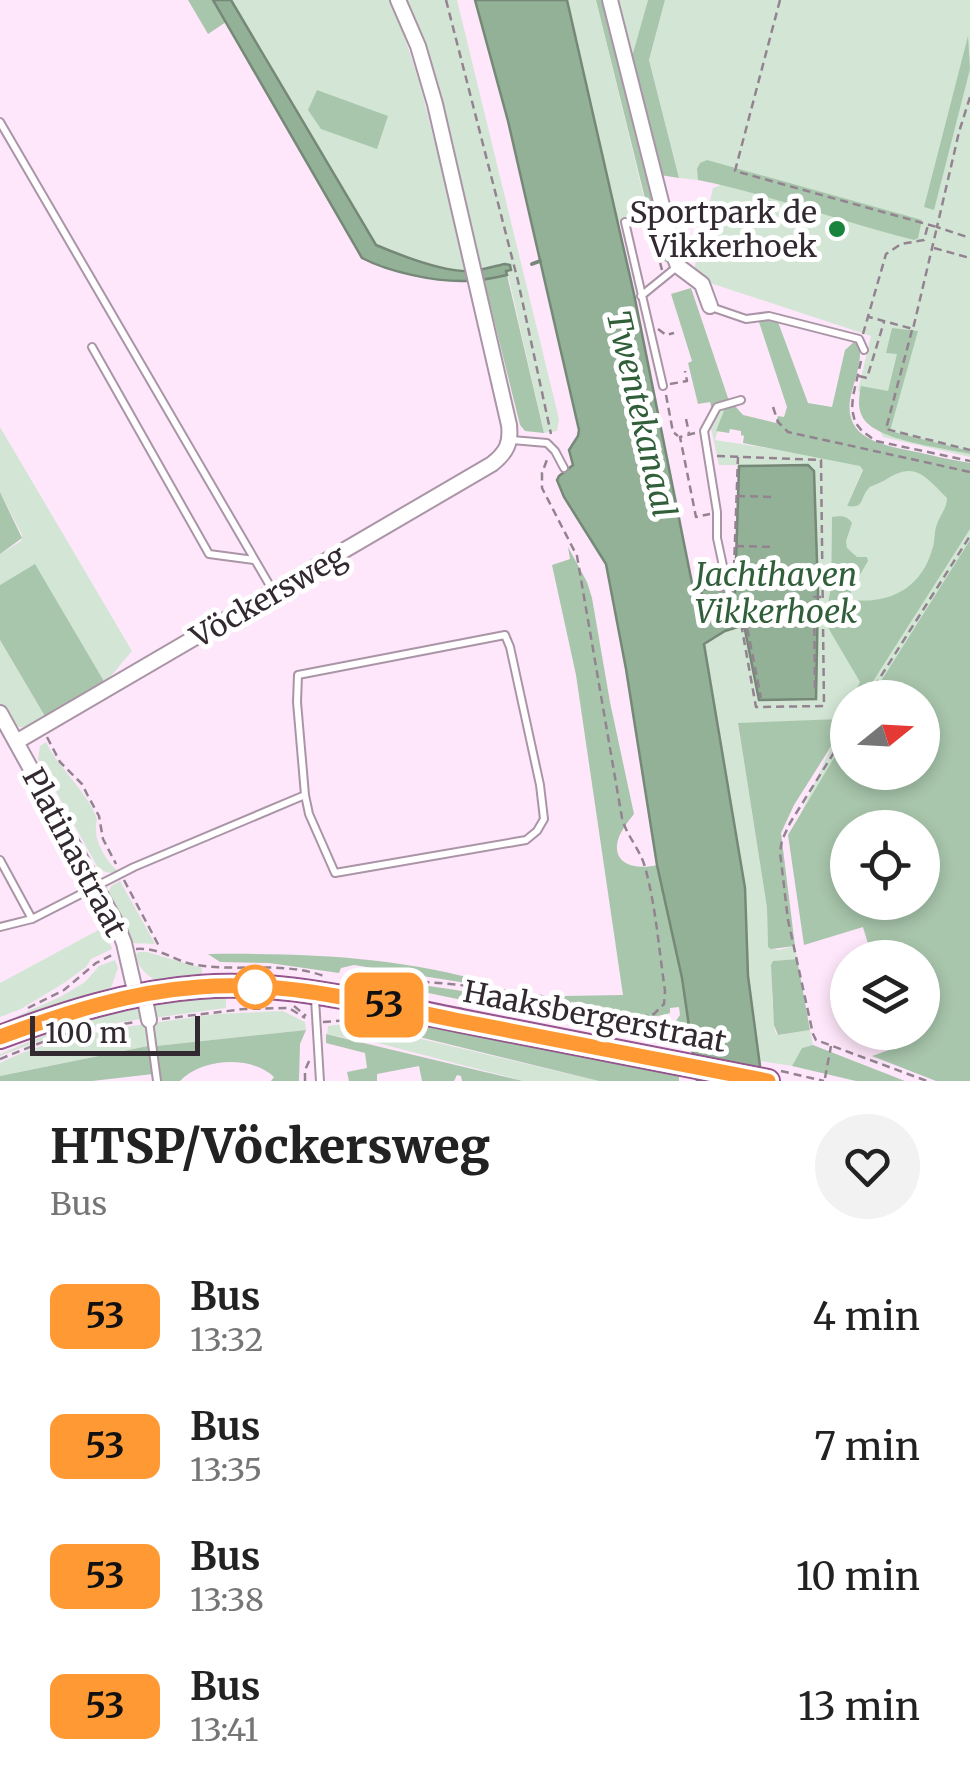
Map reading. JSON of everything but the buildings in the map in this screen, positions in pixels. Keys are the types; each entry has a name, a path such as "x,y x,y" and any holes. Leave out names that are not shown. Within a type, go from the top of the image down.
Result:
{"main road":[{"name":"Haaksbergerstraat","path":"0,1037 140,994 216,986 275,988 683,1064 773,1076"}],"street":[{"path":"398,0 426,71 479,284 511,440"},
{"path":"610,0 678,266 702,284 710,306"},
{"name":"Vöckersweg","path":"16,742 492,464 511,440"},
{"name":"Platinastraat","path":"0,713 122,938 148,1020"}],"lane":[{"path":"0,122 274,592"},
{"path":"626,222 663,386"},
{"path":"642,296 678,266"},
{"path":"710,306 746,320 769,316 859,339 864,350"},
{"path":"92,347 208,554 255,560"},
{"path":"729,594 717,538 717,512 704,430 716,408 741,400"},
{"path":"511,440 540,441 550,446 564,468"},
{"path":"720,587 717,570 722,566"},
{"path":"505,635 540,785 544,819 526,840 335,873 309,814 305,794 298,675 505,635"},
{"path":"0,928 32,919 121,874 305,794"},
{"path":"0,860 32,919"},
{"path":"315,993 311,1020 320,1081"},
{"path":"148,1020 157,1081"}],"path":[{"path":"346,979 473,987 547,997 634,1017 654,1014 664,1004 651,894 644,863 622,818 577,556 542,488 551,429 518,281 446,0"},
{"path":"780,0 735,171 970,238"},
{"path":"970,96 886,429 970,450"},
{"path":"626,222 648,216 664,278"},
{"path":"859,339 865,332 886,254 901,244 924,240 928,225"},
{"path":"933,248 970,258"},
{"path":"869,316 912,328"},
{"path":"858,376 867,378 888,320"},
{"path":"652,331 674,333"},
{"path":"864,350 852,410 867,436 970,461"},
{"path":"663,386 687,380 685,371"},
{"path":"666,395 673,432 680,437 696,517 717,512"},
{"path":"774,407 778,422 788,432 970,472"},
{"path":"686,420 690,434"},
{"path":"680,437 704,430"},
{"path":"707,456 821,460 824,706 756,707 742,629 758,624"},
{"path":"738,457 733,583 769,584"},
{"path":"737,496 775,497"},
{"path":"878,680 970,536"},
{"path":"735,546 775,547"},
{"path":"815,688 814,597 823,597"},
{"path":"748,628 761,698"},
{"path":"814,638 824,637"},
{"path":"748,661 754,660"},
{"path":"814,668 824,668"},
{"path":"41,727 60,762 82,784 99,816 103,839 160,950"},
{"path":"830,759 790,823 780,852 788,920 813,1034 816,1040 830,1045"},
{"path":"228,1002 228,1011"},
{"path":"256,1003 294,1006 311,1020"},
{"path":"0,1059 60,1035 228,1011 289,1008 300,1017 328,1023 367,1019"},
{"path":"773,1076 824,1081 830,1050"},
{"path":"842,1050 927,1081"},
{"path":"305,1081 304,1070 311,1056"}],"shaded area":[{"path":"188,0 213,0 226,22 208,34"},
{"path":"231,0 390,0 419,81 468,272 376,245"},
{"path":"405,0 457,0 559,419 557,431 544,433 506,266 481,269 436,87"},
{"path":"567,0 596,0 648,214 618,222"},
{"path":"596,0 605,0 672,265 660,259"},
{"path":"616,0 648,0 631,60"},
{"path":"648,0 665,0 649,60 679,178 660,175 631,60"},
{"name":"Sportpark de Vikkerhoek","path":"665,0 970,0 970,457 883,437 858,390 871,336 707,282 694,270 713,188 742,177 697,169 698,180 679,178 649,60"},
{"path":"968,36 970,69 934,210 924,207"},
{"path":"317,90 388,116 377,149 321,129 308,110"},
{"path":"707,160 922,220 918,238 698,180 697,169"},
{"path":"507,275 544,433 525,431 520,425 484,280"},
{"path":"691,288 728,398 743,415 776,423 778,416 784,417 787,407 758,319 778,322 808,403 832,407 845,350 858,342 859,361 850,410 859,431 879,443 970,463 970,529 874,680 859,680 827,626 832,517 850,520 847,548 857,557 867,557 851,597 867,601 902,591 920,574 933,547 947,498 926,477 904,471 870,487 857,506 847,506 863,470 860,466 743,443 741,431 716,431 725,408 712,410 710,402 698,404 688,363 692,361 671,294"},
{"path":"892,328 918,331 890,431 970,454 896,438 863,418 859,406 861,386 888,391 897,354 886,353"},
{"path":"725,408 715,440 860,466 863,469 847,505 872,486 890,459 970,480 970,1061 915,1050 940,1050 940,940 890,940 860,920 940,920 940,810 830,810 830,883 791,835 830,749 830,790 940,790 940,680 830,680 830,719 738,724 767,908 768,947 778,950 795,946 797,959 774,961 775,1032 778,1035 810,1030 813,1045 802,1048 792,1066 760,1061 748,976 745,888 704,643 744,624 807,465 719,465 708,415 712,410","holes":["832,518 859,679 827,607"]},
{"path":"0,427 132,651 105,683 35,565 0,585 0,554 21,541 22,535 0,492"},
{"path":"0,492 22,538 0,554"},
{"path":"970,540 970,1081 936,1081 872,1056 889,1050 940,1050 940,940 867,940 863,927 804,945 788,835 830,765 830,790 940,790 940,680 882,680"},
{"path":"568,547 592,598 634,814 619,837 618,853 631,865 657,865 693,1047 350,977 456,990 637,1025 668,1026 680,1015 679,1007 670,1008 670,1013 644,1017 564,1000 564,996 623,995 576,675 552,565 570,559"},
{"path":"35,564 105,683 46,718 0,640 0,585"},
{"path":"0,640 46,718 29,728 18,727 0,705"},
{"path":"830,719 830,748 781,833 795,946 768,947 767,908 738,723"},
{"path":"46,742 90,804 97,819 100,847 118,871 107,872 97,866 38,759 40,746"},
{"path":"120,881 155,944 131,943 107,895 111,886"},
{"path":"104,927 112,949 91,959 64,983 0,1017 0,983"},
{"path":"136,954 202,968 202,975 155,980 140,966"},
{"path":"208,954 352,958 422,967 492,984 491,987 354,965 341,968 339,973 269,963 220,962"},
{"path":"797,959 810,1030 778,1035 771,965 773,961"},
{"path":"115,960 118,968 111,988 0,1029 0,1024 62,996 85,982 99,966"},
{"path":"193,996 226,998 226,1008 153,1018 152,1007 156,1003"},
{"path":"137,1008 141,1019 66,1031 0,1056 85,1020"},
{"path":"283,1011 305,1022 306,1030 156,1046 153,1023 216,1014"},
{"path":"358,1022 599,1081 523,1081 351,1036 350,1039 327,1034 328,1026"},
{"path":"358,1022 435,1025 679,1075 679,1081 599,1081"},
{"path":"145,1024 148,1046 0,1076 0,1063 35,1048"},
{"path":"306,1030 300,1044 299,1081 271,1081 274,1077 253,1065 227,1062 201,1068 180,1081 161,1081 156,1046"},
{"path":"326,1034 523,1081 462,1081 457,1075 454,1081 422,1081 419,1066 377,1074 377,1081 349,1081 347,1072 367,1068 365,1053 326,1043"},
{"path":"813,1045 905,1081 856,1081 792,1066 802,1048"},
{"path":"148,1046 153,1074 92,1081 0,1081 0,1076"}],"water":[{"path":"213,0 231,0 376,245 449,269 472,271 510,265 507,275 471,281 440,280 399,272 362,258"},
{"path":"475,0 567,0 634,294 698,613 705,612 701,590 716,587 716,582 722,581 725,596 735,592 739,466 808,465 814,471 816,699 759,700 744,625 704,644 745,888 748,976 762,1081 697,1081 682,978 657,865 606,564 557,480 573,465 569,450 579,430 508,121"}],"waterway":[{"path":"532,264 540,261"}],"bus line":[{"name":"53","path":"0,1037 105,1002 144,994 202,986 275,988 356,1000 768,1081"}],"place":[{"name":"Sportpark de Vikkerhoek","path":"837,229"}],"water label":[{"name":"Twentekanaal","path":"641,414"},
{"name":"Jachthaven Vikkerhoek","path":"776,594"}]}
